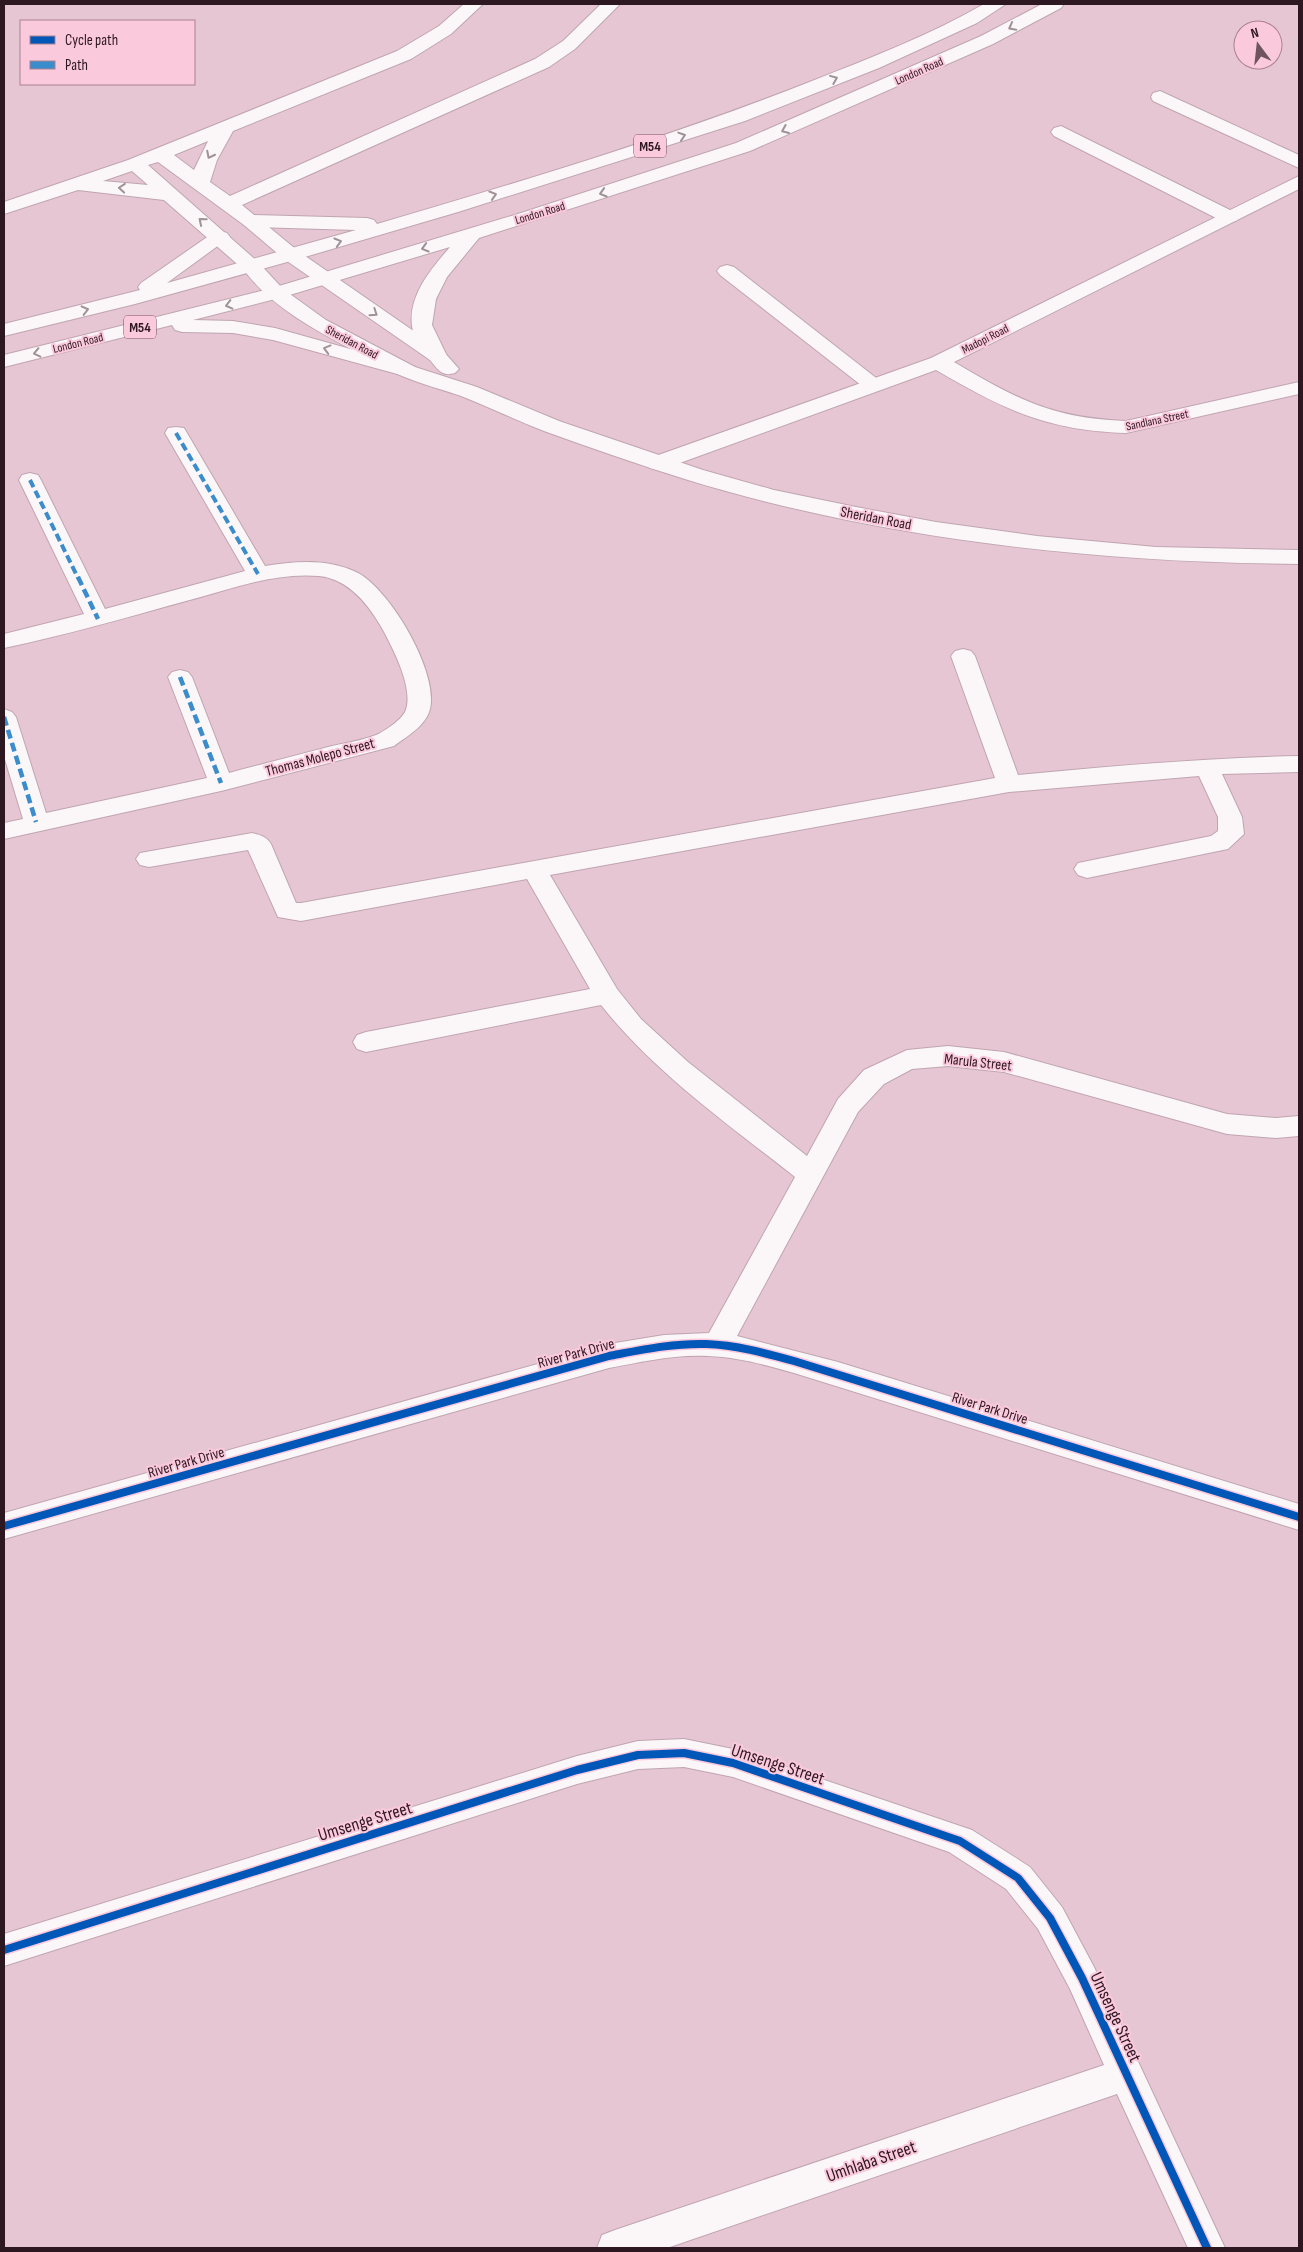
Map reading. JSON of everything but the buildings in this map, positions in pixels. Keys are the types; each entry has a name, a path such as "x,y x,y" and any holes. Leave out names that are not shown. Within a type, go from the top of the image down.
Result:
{"street":[{"path":"4,208 135,164 404,55 445,30 474,4"},
{"path":"228,204 542,62 569,45 611,4"},
{"name":"London Road","path":"4,330 128,300 291,255 408,221 738,117 872,64 971,19 997,4"},
{"name":"London Road","path":"4,361 276,293 472,234 743,147 988,40 1055,4"},
{"path":"1160,97 1299,162"},
{"path":"200,184 207,160 225,128"},
{"path":"1061,132 1229,217"},
{"name":"Sheridan Road","path":"160,154 251,220 291,255 322,278 437,356 469,392"},
{"name":"Sheridan Road","path":"135,164 220,237 276,293 319,324 408,371 469,392 551,426 658,462 771,496 936,529 1037,543 1156,554 1299,557"},
{"name":"Madopi Road","path":"658,462 938,362 1299,182"},
{"path":"70,186 127,188 171,195"},
{"path":"251,220 333,224 408,221"},
{"path":"437,356 422,326 424,304 434,279 472,234"},
{"path":"128,300 220,237"},
{"path":"727,272 873,385"},
{"path":"122,332 182,326 233,327 275,334 408,371"},
{"name":"Sandlana Street","path":"938,362 1012,406 1069,424 1098,428 1126,427 1299,388"},
{"path":"176,433 258,574"},
{"path":"30,480 98,619"},
{"name":"Thomas Molepo Street","path":"4,642 98,619 258,574 318,569 344,574 361,585 383,610 411,662 420,691 418,711 407,724 385,740 221,783 36,822 4,831"},
{"path":"963,656 1010,784"},
{"path":"180,677 221,783"},
{"path":"4,717 36,822"},
{"path":"149,859 252,841 258,844 287,911 300,912 906,801 1010,784 1097,775 1299,764"},
{"path":"1087,869 1219,843 1231,834 1230,817 1207,768"},
{"path":"535,870 607,995 632,1026 678,1069 810,1175"},
{"path":"366,1042 607,995"},
{"name":"Marula Street","path":"718,1344 848,1106 874,1077 908,1060 948,1056 1004,1062 1227,1124 1276,1128 1299,1126"},
{"name":"River Park Drive","path":"4,1526 609,1356 662,1347 718,1344 778,1357 838,1374 1299,1517"},
{"name":"Umsenge Street","path":"4,1950 577,1770 638,1755 684,1753 733,1763 960,1841 1018,1878 1050,1918 1082,1978 1207,2248"},
{"name":"Umhlaba Street","path":"615,2248 1126,2074"}],"marked path":[{"path":"176,433 258,574"},
{"path":"30,480 98,619"},
{"path":"180,677 221,783"},
{"path":"4,717 36,822"}],"cycle path":[{"path":"4,1526 609,1356 692,1344 734,1347 794,1361 1299,1517"},
{"path":"4,1950 577,1770 638,1755 684,1753 733,1763 960,1841 1018,1878 1050,1918 1082,1978 1207,2248"}]}
